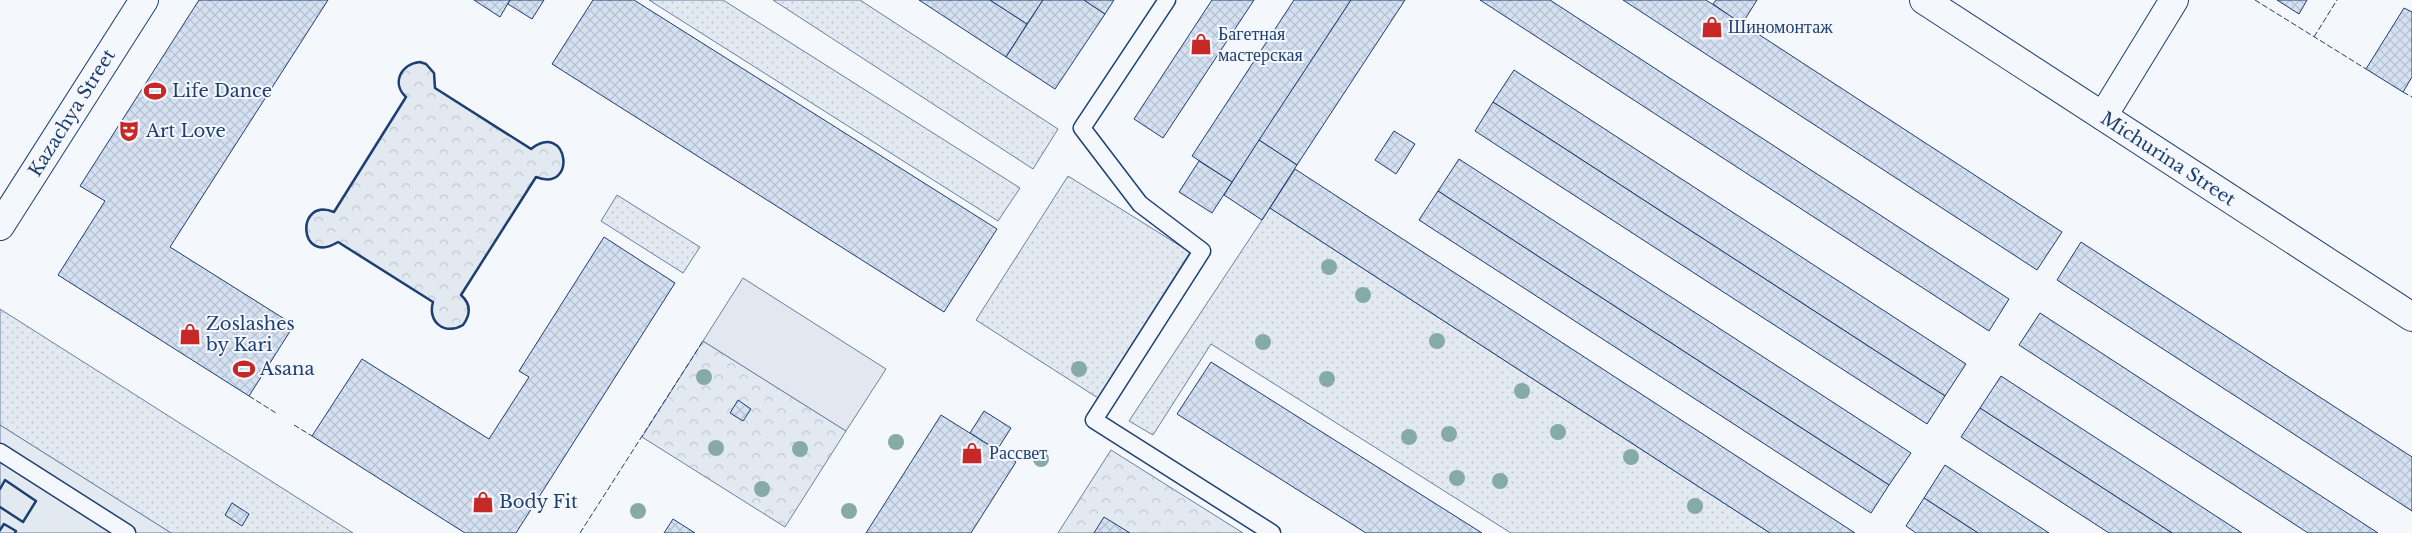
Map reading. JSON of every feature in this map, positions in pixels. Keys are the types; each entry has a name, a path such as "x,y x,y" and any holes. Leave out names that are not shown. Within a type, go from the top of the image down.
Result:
{"street":[{"name":"Kazachya Street","path":"0,226 144,0"},
{"name":"Michurina Street","path":"1924,0 2412,317"},
{"path":"2103,116 2174,0"}],"lane":[{"path":"1167,0 1082,128 1140,204 1202,251 1094,420 1272,533"},
{"path":"0,452 128,533"}],"green space":[{"path":"649,0 723,0 1020,188 998,221"},
{"path":"773,0 860,0 1058,129 1033,169"},
{"path":"420,62 426,64 434,73 435,88 531,148 544,143 553,144 560,150 564,158 563,167 559,175 550,179 536,178 461,294 467,302 469,309 466,321 463,325 450,329 439,326 433,316 433,302 338,242 325,247 315,245 309,239 306,231 307,222 312,214 321,210 334,212 406,97 399,86 400,75 407,66"},
{"path":"1068,176 1190,252 1098,398 976,320"},
{"path":"617,195 700,247 683,273 601,221"},
{"path":"1270,208 1770,533 1511,533 1211,344 1153,435 1129,421"},
{"path":"0,309 353,533 171,533 0,425"},
{"path":"703,341 846,431 785,527 642,437"},
{"path":"0,425 171,533 0,533"},
{"path":"1111,450 1243,533 1058,533"}],"shaded area":[{"path":"743,278 886,369 846,431 703,341"}],"building":[{"path":"199,0 328,0 170,247 294,325 249,396 58,275 105,201 80,186"},
{"path":"474,0 510,0 500,17"},
{"path":"510,0 544,0 532,19 508,4"},
{"path":"593,0 634,0 997,229 944,312 552,64"},
{"path":"919,0 990,0 1027,24 1006,57"},
{"path":"990,0 1043,0 1027,24"},
{"path":"1043,0 1084,0 1105,14 1055,89 1006,57"},
{"path":"1084,0 1114,0 1105,14"},
{"path":"1212,0 1254,0 1163,138 1134,119"},
{"path":"1294,0 1351,0 1232,182 1192,156"},
{"path":"1351,0 1405,0 1297,165 1259,140"},
{"path":"1480,0 1550,0 2009,299 1989,331"},
{"path":"1623,0 1706,0 2062,232 2037,270"},
{"path":"1716,0 1757,0 1742,24 1713,4"},
{"path":"2277,0 2307,0 2299,14"},
{"path":"2404,8 2412,12 2412,77 2403,92 2366,69"},
{"path":"1514,70 1966,364 1945,396 1493,102"},
{"path":"1493,102 1945,396 1927,424 1475,131"},
{"path":"1394,131 1415,144 1396,174 1375,160"},
{"path":"1259,140 1297,165 1262,220 1224,195"},
{"path":"1459,159 1911,453 1889,485 1438,191"},
{"path":"1199,161 1232,182 1212,213 1179,192"},
{"path":"1295,169 1855,533 1770,533 1270,208"},
{"path":"1438,191 1889,485 1871,513 1419,220"},
{"path":"604,237 675,283 516,533 465,533 312,436 362,359 489,439 529,377 519,371"},
{"path":"2081,242 2412,457 2412,511 2057,280"},
{"path":"2040,313 2378,533 2308,533 2019,345"},
{"path":"1211,362 1482,533 1366,533 1177,414"},
{"path":"2001,376 2242,533 2172,533 1980,408"},
{"path":"738,400 751,409 743,421 730,413"},
{"path":"1980,408 2172,533 2109,533 1961,437"},
{"path":"984,411 1011,428 997,450 970,433"},
{"path":"941,415 1016,462 971,533 866,533"},
{"path":"1945,465 2049,533 1978,533 1924,498"},
{"path":"1924,498 1978,533 1916,533 1906,526"},
{"path":"232,503 249,514 242,526 225,515"},
{"path":"1104,517 1130,533 1094,533"},
{"path":"673,519 695,533 664,533"}],"fence":[{"path":"2255,0 2366,69"},
{"path":"2314,37 2337,0"},
{"path":"2403,92 2412,97"},
{"path":"580,533 703,341"},
{"path":"249,396 276,413"},
{"path":"294,425 312,436"}],"wall":[{"path":"420,62 426,64 434,73 435,88 531,149 544,143 553,143 560,149 563,158 563,168 558,175 549,179 536,177 461,295 467,302 469,309 466,321 463,325 450,329 444,328 435,321 432,309 433,302 338,242 325,247 315,246 309,239 306,230 308,221 313,213 321,210 334,212 406,97 399,86 400,75 408,66 420,62"},
{"path":"0,489 5,480 36,501 23,522 0,507"},
{"path":"0,530 4,524 16,531 15,533"}],"place":[{"name":"Шиномонтаж","path":"1712,27"},
{"name":"Багетная мастерская","path":"1201,44"},
{"name":"Life Dance","path":"155,91"},
{"name":"Art Love","path":"129,131"},
{"name":"Zoslashes by Kari","path":"190,334"},
{"name":"Asana","path":"244,369"},
{"name":"Рассвет","path":"972,453"},
{"name":"Body Fit","path":"483,502"}]}
